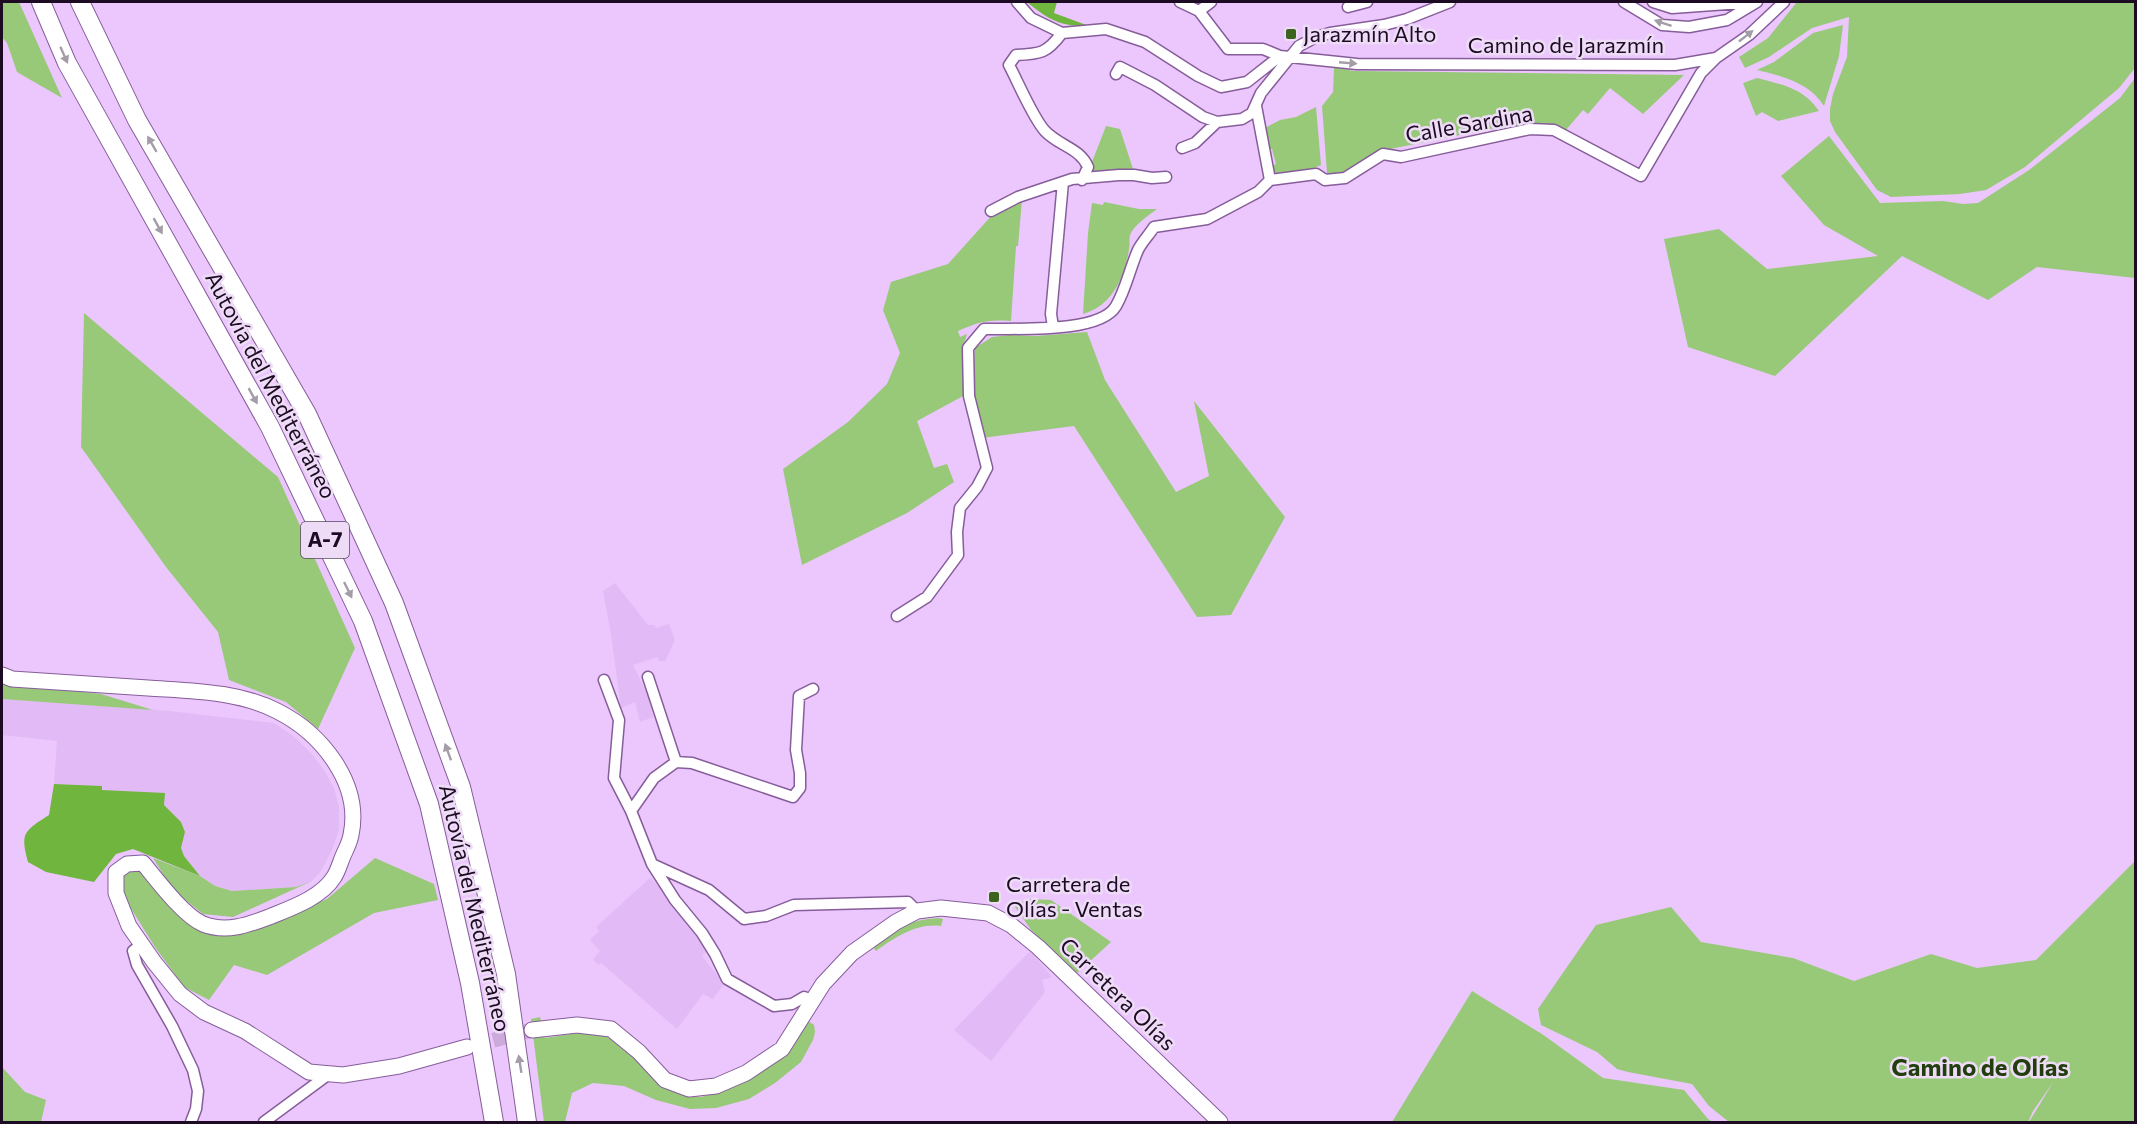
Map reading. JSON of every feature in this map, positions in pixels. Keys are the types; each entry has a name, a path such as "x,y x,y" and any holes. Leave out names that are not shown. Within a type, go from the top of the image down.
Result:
{"highway":[{"name":"Autovía del Mediterráneo","path":"41,2 67,63 270,427 363,621 429,804 470,983 494,1122"},
{"name":"Autovía del Mediterráneo","path":"80,2 137,120 308,414 394,603 461,787 506,974 528,1122"}],"main road":[{"path":"2,675 12,679 200,692 242,698 277,711 307,731 336,764 346,783 351,800 353,820 351,837 333,878 310,899 244,927 222,928 202,923 180,905 143,863 127,864 116,872 116,893 129,926 180,994 204,1012 245,1030 309,1072 344,1075 399,1066 467,1047"},
{"name":"Carretera Olías","path":"917,910 941,908 988,913 1011,925 1038,947 1220,1122"},
{"path":"532,1030 577,1025 611,1029 639,1052 665,1080 689,1089 716,1086 746,1073 782,1049 823,984 852,953 917,910"}],"street":[{"path":"1017,2 1030,18 1062,33 1106,29 1135,38 1198,76 1221,87 1247,82 1316,37 1392,23 1450,2"},
{"path":"1180,2 1199,11 1211,2"},
{"path":"1348,6 1367,2"},
{"path":"1624,2 1662,25 1689,27 1727,20 1758,2"},
{"path":"1653,2 1672,8 1758,2"},
{"name":"Camino de Jarazmín","path":"1199,11 1228,49 1263,49 1285,57 1357,64 1675,65 1716,57 1749,35 1784,2"},
{"path":"1062,33 1052,47 1040,54 1016,56 1009,65 1044,130 1055,141 1084,159 1088,167 1082,180"},
{"path":"1116,74 1120,67 1155,85 1203,117 1217,122 1242,119 1252,113 1261,93 1285,57"},
{"name":"Calle Sardina","path":"1269,180 1316,174 1325,180 1346,178 1383,154 1401,157 1530,129 1554,130 1641,176 1701,73 1716,57"},
{"path":"897,616 927,597 958,555 957,532 960,508 977,487 987,468 969,396 969,348 984,329 1086,325 1098,321 1115,308 1139,249 1154,227 1207,219 1258,192 1269,180 1256,106"},
{"path":"1182,148 1195,143 1217,122"},
{"path":"991,211 1018,197 1072,179 1126,175 1166,177"},
{"path":"1053,327 1051,314 1064,182"},
{"path":"648,677 676,762"},
{"path":"604,680 619,720 614,778 631,811 652,864 675,900 702,933 727,979 774,1006 792,1004 804,997 812,1000"},
{"path":"631,811 654,778 676,762 692,762 793,797 800,788 796,750 799,696 813,689"},
{"path":"652,864 709,890 744,919 766,915 794,905 908,902 917,910"},
{"path":"142,944 133,951 137,965 172,1026 193,1070 198,1091 196,1109 191,1122"},
{"path":"264,1122 329,1074"}],"shaded area":[{"path":"615,583 648,625 654,625 656,628 669,624 675,640 665,661 659,661 657,657 633,665 648,696 653,717 640,722 635,702 621,708 603,591"},
{"path":"2,699 169,711 274,723 292,735 311,753 334,788 339,807 339,830 331,852 321,871 312,881 296,887 232,891 215,886 200,876 184,856 181,848 185,832 181,822 164,805 101,789 101,786 54,784 57,741 2,735"},
{"path":"650,878 670,896 710,948 702,956 724,984 713,999 703,994 677,1029 601,963 598,965 593,959 600,951 590,940 599,931 596,927"},
{"path":"1030,951 1052,977 1042,980 1045,992 991,1061 954,1030"}],"green space":[{"path":"2,2 19,2 62,98 17,72 7,43 2,37"},
{"path":"1027,2 1057,2 1054,13 1089,26 1055,21"},
{"path":"1797,2 2135,2 2135,68 2119,88 2025,167 1986,190 1960,194 1891,197 1877,190 1835,132 1830,121 1833,94 1847,57 1849,17 1812,28 1769,57 1745,68 1739,57 1768,38"},
{"path":"1843,25 1839,56 1824,106 1803,86 1757,70 1774,62 1813,33"},
{"path":"1334,67 1354,71 1684,75 1643,114 1610,88 1588,114 1583,110 1566,130 1559,126 1510,125 1385,150 1359,167 1339,175 1327,173 1322,106 1333,92"},
{"path":"1757,78 1784,85 1799,92 1819,111 1778,121 1762,112 1756,116 1743,83"},
{"path":"2135,78 2135,278 2037,267 1988,300 1902,256 1775,376 1688,347 1664,239 1719,229 1767,269 1878,256 1824,225 1781,176 1829,136 1880,203 1943,201 1963,204 1978,203 2029,170 2120,98"},
{"path":"1316,107 1321,165 1305,172 1273,177 1272,166 1276,164 1272,149 1269,149 1265,128"},
{"path":"1106,126 1120,129 1134,172 1094,173 1092,162"},
{"path":"1022,200 1018,246 1016,246 1011,321 983,322 958,331 960,337 967,334 962,350 965,395 917,421 934,468 947,464 954,482 907,513 802,565 783,469 848,422 887,384 900,353 883,310 891,282 948,264 993,214"},
{"path":"1104,202 1139,209 1157,209 1132,231 1127,260 1115,289 1102,304 1083,314 1092,203 1103,205"},
{"path":"84,313 278,477 355,648 318,729 286,702 229,680 218,632 166,567 81,447"},
{"path":"1087,332 1105,380 1176,492 1209,476 1194,401 1285,517 1231,615 1197,617 1074,426 982,438 973,391 975,348 992,337"},
{"path":"2,683 101,694 153,710 2,699"},
{"path":"54,784 102,786 102,790 165,793 164,805 181,822 185,832 181,848 184,856 200,876 133,849 116,854 94,882 46,872 28,862 24,845 26,834 29,829 49,815"},
{"path":"153,858 200,876 215,886 232,891 296,887 312,881 233,917 203,914 173,890"},
{"path":"375,858 434,884 438,900 374,913 267,975 234,965 209,1000 184,987 155,947 127,902 121,887 123,876 134,870 147,874 181,914 231,935 266,926 327,899"},
{"path":"2135,861 2135,1122 2029,1122 2054,1081 2028,1122 1729,1122 1709,1106 1692,1084 1617,1069 1597,1052 1541,1025 1538,1009 1596,925 1671,907 1701,942 1793,958 1854,981 1931,954 1977,968 2036,960"},
{"path":"1029,899 1051,900 1111,942 1076,974 1031,930 1014,905"},
{"path":"943,919 941,926 915,929 876,951 873,947 903,926"},
{"path":"1472,991 1542,1034 1603,1078 1684,1090 1713,1122 1392,1122"},
{"path":"540,1017 545,1038 590,1031 608,1037 624,1048 659,1082 681,1094 701,1097 720,1092 808,1021 814,1025 815,1032 801,1062 775,1083 749,1099 716,1108 690,1109 656,1100 624,1086 593,1083 572,1093 565,1122 544,1122 531,1019"},
{"path":"2,1067 25,1092 46,1100 41,1122 2,1122"}],"tunnel":[{"path":"471,1046 532,1030"}],"place":[{"name":"Jarazmín Alto","path":"1291,34"},
{"name":"Carretera de Olías - Ventas","path":"994,897"}],"district":[{"name":"Camino de Olías","path":"1980,1068"}]}
